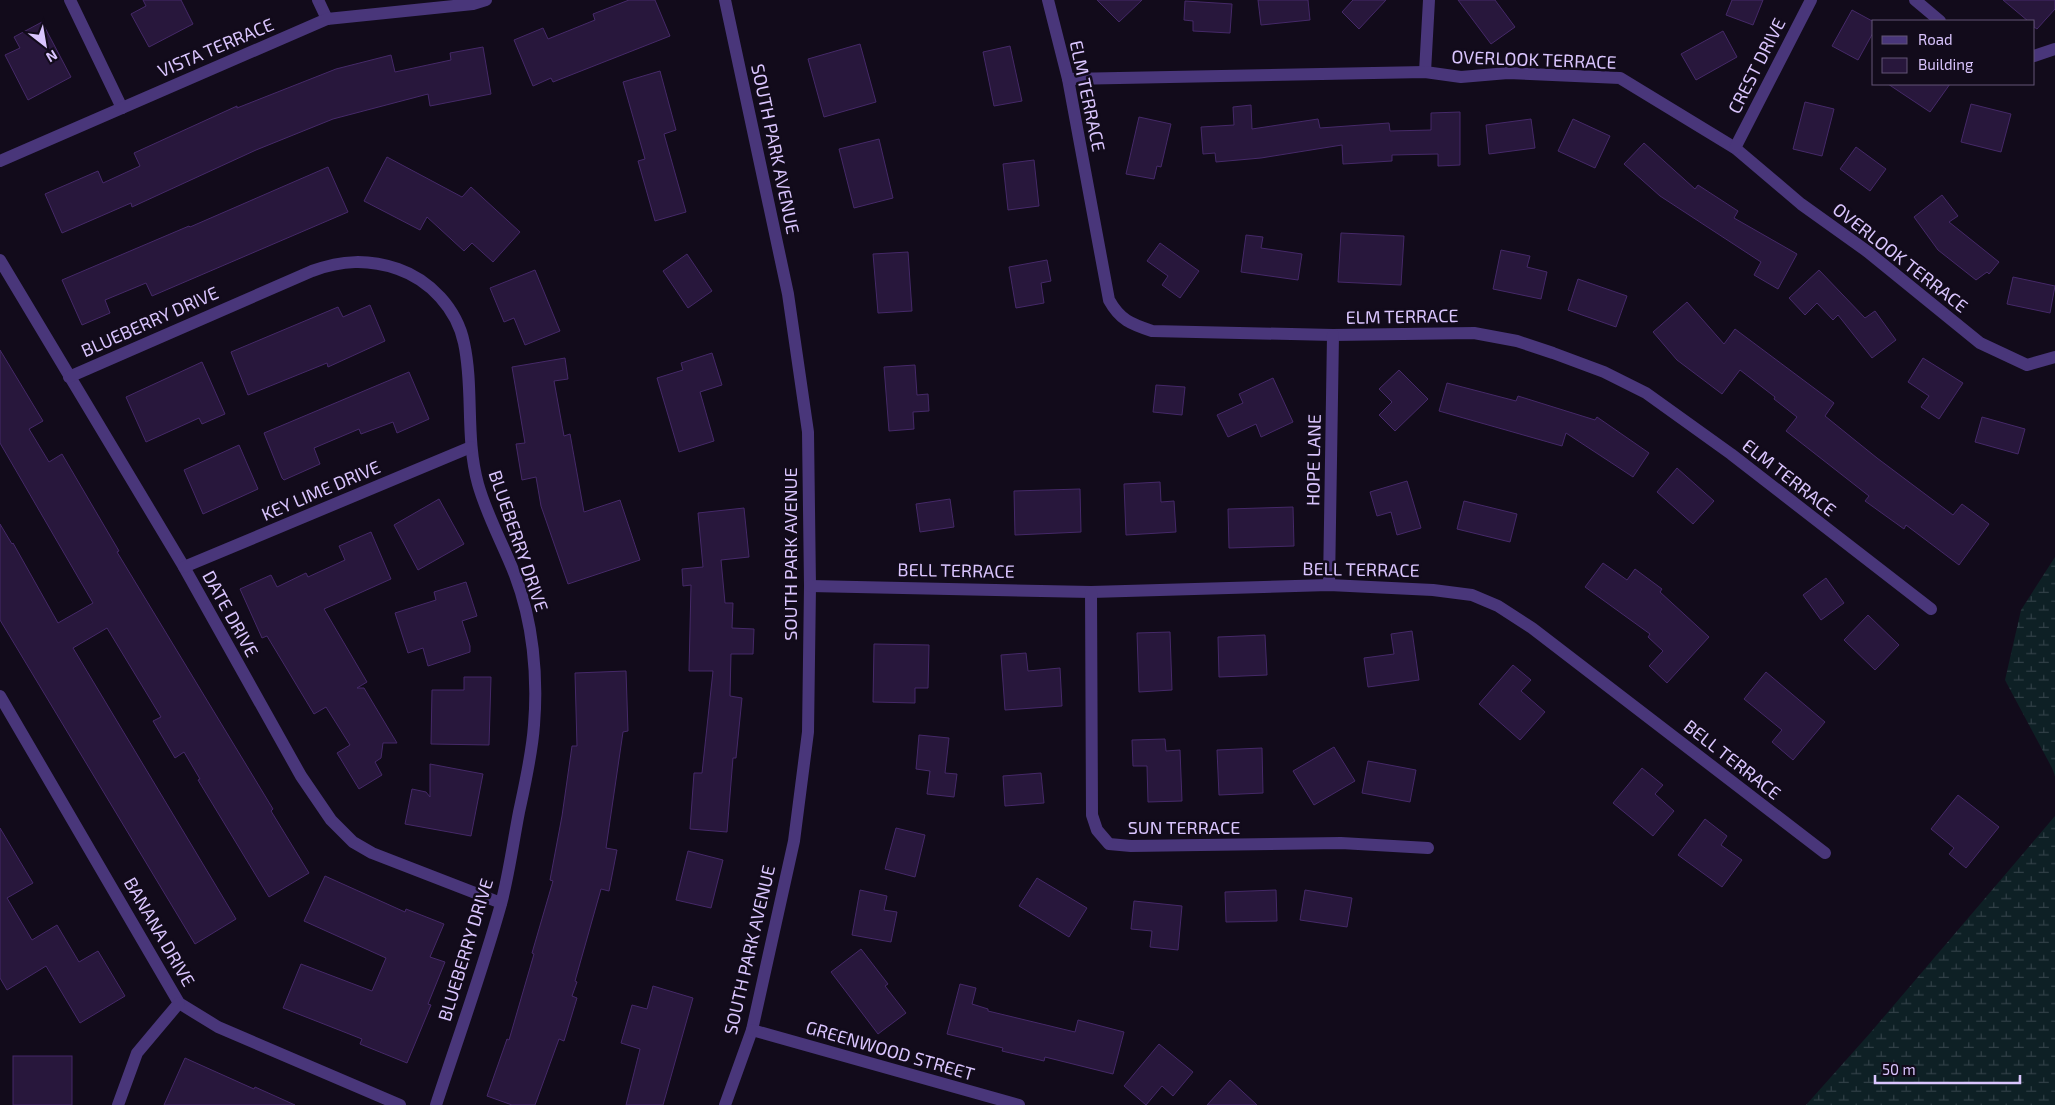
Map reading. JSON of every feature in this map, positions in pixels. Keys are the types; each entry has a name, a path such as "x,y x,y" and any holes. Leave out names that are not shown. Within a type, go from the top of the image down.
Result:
{"street":[{"path":"70,0 122,108"},
{"path":"318,0 327,19"},
{"name":"VISTA TERRACE","path":"0,161 327,19 473,4 486,0"},
{"name":"SOUTH PARK AVENUE","path":"725,0 788,294 808,432 810,586 808,732 794,841 752,1030 725,1105"},
{"name":"ELM TERRACE","path":"1048,0 1068,79 1109,300 1116,313 1133,325 1152,331 1333,335 1474,333 1518,340 1604,372 1646,393 1738,460 1931,609"},
{"path":"1425,72 1429,0"},
{"name":"CREST DRIVE","path":"1734,148 1810,0"},
{"path":"1915,0 1939,20"},
{"path":"2035,56 2055,49"},
{"name":"OVERLOOK TERRACE","path":"1068,79 1425,72 1461,77 1508,73 1620,78 1734,148 1802,204 1868,252 1980,343 2026,365 2055,357"},
{"name":"DATE DRIVE","path":"0,260 184,567 301,776 331,820 353,842 372,852 501,903"},
{"name":"BLUEBERRY DRIVE","path":"69,378 329,264 361,261 379,263 420,278 444,302 459,326 464,341 467,361 471,447 476,475 485,506 516,577 522,596 531,641 535,679 534,728 501,903 436,1105"},
{"name":"HOPE LANE","path":"1329,585 1333,335"},
{"name":"KEY LIME DRIVE","path":"184,567 471,447"},
{"name":"BELL TERRACE","path":"810,586 1091,592 1329,585 1433,590 1472,595 1498,606 1532,628 1825,854"},
{"name":"SUN TERRACE","path":"1091,592 1092,815 1097,830 1109,844 1131,846 1341,843 1428,848"},
{"name":"BANANA DRIVE","path":"0,696 180,1002 218,1027 400,1105"},
{"path":"118,1105 137,1053 180,1002"},
{"name":"GREENWOOD STREET","path":"752,1030 1019,1105"}],"green space":[{"path":"2055,557 2055,776 2005,680 2021,610"},
{"path":"2055,816 2055,1105 1806,1105 1871,1032"}],"building":[{"path":"143,0 181,0 193,24 149,47 131,14 146,6"},
{"path":"629,0 655,0 670,36 553,82 551,78 533,86 514,40 543,28 548,39 595,20 593,14"},
{"path":"1097,0 1142,0 1119,22"},
{"path":"1258,0 1308,0 1310,20 1261,25"},
{"path":"1353,0 1386,0 1359,29 1342,12"},
{"path":"1458,0 1495,0 1515,27 1491,44"},
{"path":"1732,0 1763,0 1753,25 1726,15"},
{"path":"2003,0 2055,0 2055,9 2037,29 2035,28 2035,20 2027,20"},
{"path":"1185,1 1232,4 1230,33 1193,31 1193,21 1184,20"},
{"path":"1852,10 1872,21 1872,35 1858,60 1832,46"},
{"path":"42,22 71,77 28,100 5,55 20,48 14,37"},
{"path":"1723,31 1737,57 1696,80 1681,54"},
{"path":"860,44 876,102 824,117 808,59"},
{"path":"1010,46 1022,101 994,106 983,52"},
{"path":"483,47 491,94 430,106 428,94 333,119 256,150 132,207 131,203 62,233 45,194 98,171 103,183 140,166 134,153 237,106 237,108 336,69 391,55 395,72 451,60 450,53"},
{"path":"660,71 676,130 664,134 686,212 655,221 638,161 645,159 623,82"},
{"path":"1890,85 1949,85 1930,112"},
{"path":"1805,102 1834,109 1822,156 1793,149"},
{"path":"1971,104 2011,114 2001,152 1961,142"},
{"path":"1251,105 1252,129 1318,119 1320,128 1389,123 1390,131 1431,130 1431,113 1460,112 1460,165 1438,166 1438,154 1392,155 1392,161 1343,164 1342,145 1261,158 1216,162 1215,153 1203,154 1201,127 1234,125 1233,107"},
{"path":"1139,117 1171,124 1161,167 1157,166 1154,179 1126,174"},
{"path":"1531,119 1535,148 1489,154 1486,125"},
{"path":"1573,119 1610,136 1595,168 1558,151"},
{"path":"879,139 893,198 854,208 839,149"},
{"path":"1644,143 1695,189 1698,185 1738,211 1734,218 1797,254 1778,289 1754,275 1761,262 1660,196 1624,164"},
{"path":"1856,147 1886,169 1870,191 1840,169"},
{"path":"387,157 462,197 471,187 520,232 493,262 472,243 464,251 427,217 420,230 364,201"},
{"path":"1034,160 1039,206 1008,210 1003,164"},
{"path":"328,167 348,212 152,296 146,283 105,300 110,313 82,325 62,280"},
{"path":"1942,195 1958,216 1949,222 1999,262 1989,274 1987,272 1976,280 1938,250 1914,217"},
{"path":"1341,233 1404,236 1401,285 1338,282"},
{"path":"1246,235 1263,237 1261,248 1302,254 1298,280 1241,272"},
{"path":"1160,243 1199,271 1180,298 1162,285 1168,276 1147,261"},
{"path":"1501,250 1530,256 1527,267 1547,272 1541,299 1493,289"},
{"path":"908,252 912,311 878,313 873,254"},
{"path":"687,254 712,291 688,308 663,271"},
{"path":"1047,260 1051,281 1041,283 1044,303 1016,308 1009,267"},
{"path":"535,270 560,331 525,345 514,318 504,322 490,288"},
{"path":"1819,270 1865,318 1875,311 1896,340 1872,358 1838,315 1833,320 1817,303 1805,315 1789,298"},
{"path":"2013,277 2055,286 2050,313 2007,304"},
{"path":"1578,279 1627,296 1616,327 1568,310"},
{"path":"1687,302 1724,344 1735,329 1834,403 1825,416 1953,515 1962,504 1989,524 1959,565 1906,525 1904,529 1865,501 1869,496 1786,431 1797,417 1740,370 1722,394 1677,360 1653,332"},
{"path":"370,305 385,341 328,367 327,363 248,395 231,352 338,307 343,317"},
{"path":"0,350 43,421 29,429 49,462 62,454 119,551 117,552 273,809 271,811 309,873 269,897 198,780 200,779 184,752 175,758 153,721 161,717 107,628 73,648 236,919 195,944 0,620 0,524 13,543 58,623 93,603 0,443"},
{"path":"712,353 722,385 700,392 714,441 679,452 657,378 683,370 681,363"},
{"path":"565,358 568,379 554,381 564,436 570,434 584,512 620,500 640,560 568,584 541,506 536,477 522,480 516,444 525,443 512,367"},
{"path":"1923,358 1963,383 1939,419 1921,407 1929,396 1908,382"},
{"path":"202,362 225,414 202,424 199,418 146,442 126,397"},
{"path":"915,365 917,395 928,394 929,411 913,412 914,429 889,431 884,367"},
{"path":"1399,370 1428,399 1395,431 1379,415 1392,402 1379,389"},
{"path":"409,372 429,419 397,433 393,422 361,434 359,429 314,448 320,464 284,480 282,478 264,433"},
{"path":"1273,378 1293,422 1261,437 1256,424 1228,437 1217,415 1243,403 1239,394"},
{"path":"1447,383 1516,401 1518,396 1595,420 1597,417 1649,453 1633,477 1566,433 1562,446 1439,411"},
{"path":"1156,385 1185,387 1182,415 1153,412"},
{"path":"1982,417 2025,429 2018,454 1975,442"},
{"path":"239,445 258,489 203,514 184,470"},
{"path":"1677,468 1714,501 1693,524 1657,492"},
{"path":"1407,481 1421,528 1397,535 1391,512 1377,516 1370,492"},
{"path":"1160,482 1161,502 1174,501 1176,532 1126,535 1124,484"},
{"path":"1080,489 1081,532 1015,535 1014,491"},
{"path":"439,499 464,544 418,570 394,525"},
{"path":"950,499 954,527 920,532 916,504"},
{"path":"1464,501 1517,514 1510,542 1457,529"},
{"path":"1293,507 1294,546 1229,548 1228,509"},
{"path":"744,508 749,557 721,560 725,603 733,603 732,628 754,629 753,654 731,654 730,696 742,698 736,758 733,758 727,832 690,829 694,773 702,773 713,671 689,671 691,585 683,586 682,569 703,567 698,513"},
{"path":"371,532 391,579 324,609 367,682 357,688 364,688 397,743 383,743 381,758 375,762 382,775 359,789 337,753 350,745 326,707 314,714 267,636 262,638 240,589 271,575 277,587 306,573 308,577 345,560 339,546"},
{"path":"1603,563 1627,580 1635,569 1662,589 1660,592 1709,637 1667,683 1649,666 1663,651 1648,637 1650,634 1585,587"},
{"path":"1826,578 1844,603 1821,620 1803,595"},
{"path":"466,582 477,616 462,621 470,652 428,666 423,648 408,653 395,613 436,600 434,592"},
{"path":"1868,615 1899,645 1875,670 1844,640"},
{"path":"1412,631 1419,680 1368,687 1364,658 1394,654 1391,634"},
{"path":"1170,632 1172,690 1139,692 1137,633"},
{"path":"1265,635 1267,675 1219,677 1218,637"},
{"path":"874,644 929,645 928,688 915,688 915,703 873,702"},
{"path":"1026,653 1028,671 1060,668 1062,706 1005,710 1001,655"},
{"path":"1513,665 1531,680 1521,691 1545,712 1520,740 1479,704"},
{"path":"626,671 628,731 623,732 606,848 617,850 609,891 601,889 575,981 577,982 572,996 577,998 564,1041 559,1039 535,1105 512,1105 487,1096 507,1039 509,1040 553,881 550,880 572,746 577,746 575,673"},
{"path":"1766,672 1825,722 1793,760 1772,742 1782,730 1744,699"},
{"path":"464,677 491,677 489,745 431,744 432,690 464,690"},
{"path":"919,735 949,738 945,773 957,774 954,797 927,794 930,771 916,769"},
{"path":"1165,739 1166,751 1180,750 1182,801 1148,802 1147,766 1133,766 1132,740"},
{"path":"1334,747 1355,781 1314,805 1293,771"},
{"path":"1262,748 1263,793 1219,795 1217,750"},
{"path":"1368,761 1416,770 1410,802 1362,793"},
{"path":"430,764 483,774 471,836 405,824 412,789 426,792 430,797"},
{"path":"1642,768 1663,785 1655,794 1674,811 1653,836 1613,803"},
{"path":"1041,773 1044,803 1005,806 1003,776"},
{"path":"1958,795 1999,827 1966,868 1949,854 1954,848 1931,829"},
{"path":"1705,819 1727,836 1721,845 1742,860 1722,887 1678,855"},
{"path":"0,828 33,883 7,898 32,940 57,925 79,962 98,951 125,996 80,1023 46,966 7,990 0,978"},
{"path":"896,828 925,835 915,877 885,869"},
{"path":"688,851 723,860 711,908 676,900"},
{"path":"325,876 405,912 406,909 444,924 430,957 445,962 428,1004 431,1005 407,1063 360,1044 362,1039 283,1008 301,964 372,991 386,958 304,921"},
{"path":"1037,878 1087,908 1069,937 1019,906"},
{"path":"860,890 887,896 884,910 897,912 891,942 852,935"},
{"path":"1276,890 1277,921 1226,922 1225,892"},
{"path":"1305,890 1352,898 1347,927 1300,920"},
{"path":"1134,901 1182,906 1178,950 1150,947 1152,931 1131,929"},
{"path":"861,949 888,984 885,986 906,1013 878,1034 831,972"},
{"path":"960,984 976,988 972,1004 988,1009 988,1011 1075,1032 1078,1020 1124,1032 1113,1074 1045,1057 1044,1061 1002,1051 1003,1048 947,1034"},
{"path":"653,986 693,998 663,1105 626,1105 640,1049 621,1043 632,1005 647,1009"},
{"path":"1159,1044 1193,1072 1173,1096 1162,1086 1146,1105 1124,1086"},
{"path":"13,1056 72,1056 72,1105 13,1105"},
{"path":"185,1058 254,1089 255,1087 295,1105 164,1105"},
{"path":"1230,1080 1257,1105 1207,1105"}]}
